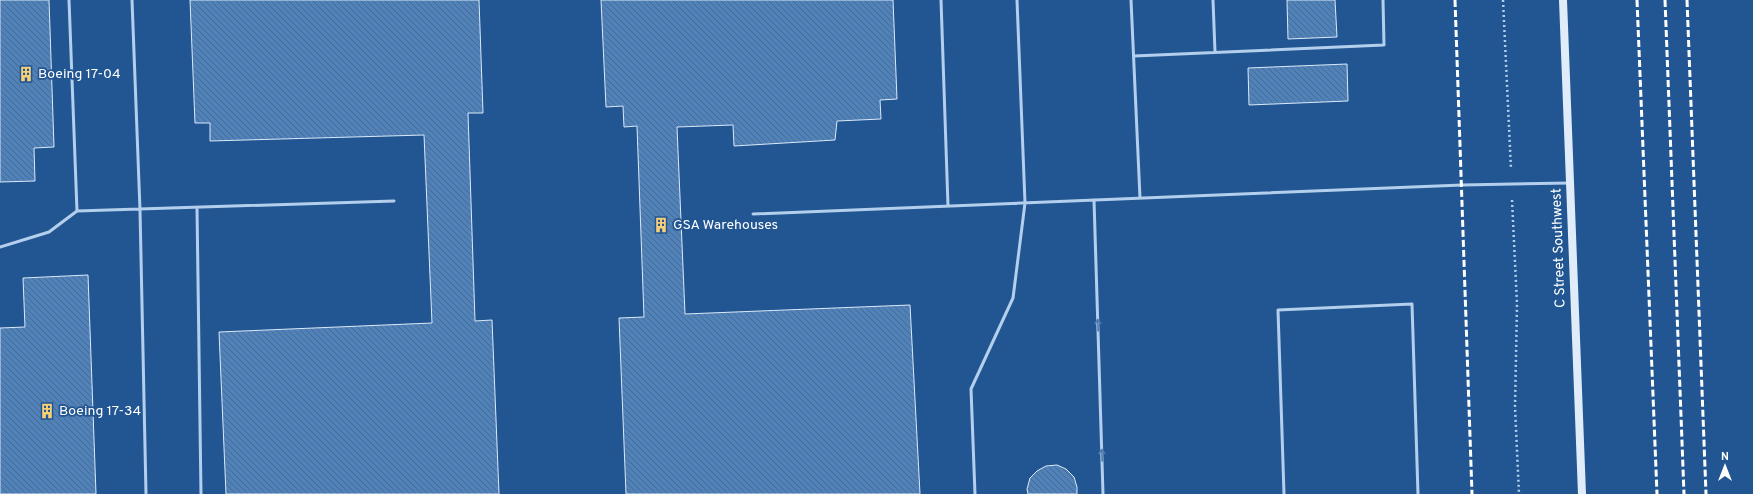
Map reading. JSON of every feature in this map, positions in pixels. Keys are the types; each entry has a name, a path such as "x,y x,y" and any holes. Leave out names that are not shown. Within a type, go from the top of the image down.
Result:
{"main road":[{"name":"C Street Southwest","path":"1563,0 1582,494"}],"lane":[{"path":"69,0 78,212"},
{"path":"132,0 140,210 146,494"},
{"path":"941,0 948,206"},
{"path":"975,494 971,389 1014,298 1025,203 1017,0"},
{"path":"1131,0 1140,198"},
{"path":"1213,0 1215,52"},
{"path":"1134,56 1384,44 1383,0"},
{"path":"753,214 1504,184 1570,183"},
{"path":"1094,200 1103,494"},
{"path":"0,247 50,232 78,212 394,201"},
{"path":"197,208 201,494"},
{"path":"1284,494 1278,310 1412,304 1418,494"}],"path":[{"path":"1503,0 1507,95"},
{"path":"1516,286 1515,407 1519,494"}],"building":[{"name":"Boeing 17-04","path":"0,0 49,0 54,147 34,148 35,181 0,182"},
{"path":"190,0 479,0 483,113 468,113 475,321 492,320 499,494 226,494 219,332 432,323 424,135 210,141 210,123 195,123"},
{"name":"GSA Warehouses","path":"601,0 893,0 897,99 880,100 881,119 837,121 835,140 734,146 733,125 677,127 685,314 910,305 920,494 626,494 619,318 644,317 637,126 624,127 623,106 606,107"},
{"path":"1287,0 1335,0 1337,37 1288,39"},
{"path":"1347,64 1348,101 1249,105 1248,68"},
{"name":"Boeing 17-34","path":"88,275 96,494 0,494 0,328 25,327 23,278"},
{"path":"1057,465 1066,469 1074,477 1077,487 1077,494 1028,494 1027,489 1030,478 1037,471 1046,466"}],"railway":[{"path":"1455,0 1472,494"},
{"path":"1637,0 1657,494"},
{"path":"1665,0 1684,494"},
{"path":"1687,0 1706,494"}],"place":[{"name":"Boeing 17-04","path":"26,74"},
{"name":"GSA Warehouses","path":"661,225"},
{"name":"Boeing 17-34","path":"47,411"}]}
